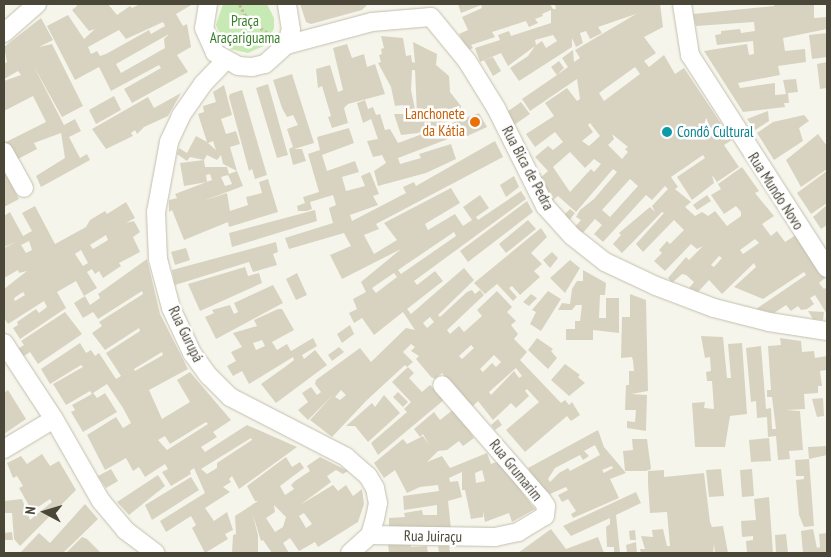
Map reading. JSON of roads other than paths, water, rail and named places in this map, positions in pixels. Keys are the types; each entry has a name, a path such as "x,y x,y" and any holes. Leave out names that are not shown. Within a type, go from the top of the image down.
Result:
{"street":[{"path":"4,34 37,4"},
{"path":"208,4 204,28 207,42 225,61 238,66 265,64 286,45 291,30 287,4"},
{"name":"Rua Mundo Novo","path":"682,4 690,55 827,268"},
{"name":"Rua Bica de Pedra","path":"286,45 372,22 432,11 496,108 545,206 572,236 605,262 656,286 714,308 769,322 827,332"},
{"name":"Rua Gurupá","path":"225,61 203,84 181,116 169,142 161,175 156,212 158,259 171,308 192,353 208,376 230,397 346,457 368,476 378,503 370,535"},
{"path":"4,152 24,188"},
{"path":"4,343 54,419 101,501 124,530 155,553"},
{"name":"Rua Grumarim","path":"442,385 498,445 546,506 545,516 541,521 518,532 496,537"},
{"path":"4,449 54,419"},
{"path":"350,553 370,535"},
{"name":"Rua Juiraçu","path":"370,535 496,537"}],"place":[{"name":"Lanchonete da Kátia","path":"475,122"},
{"name":"Condô Cultural","path":"667,132"}],"park label":[{"name":"Praça Araçariguama","path":"245,28"}]}
